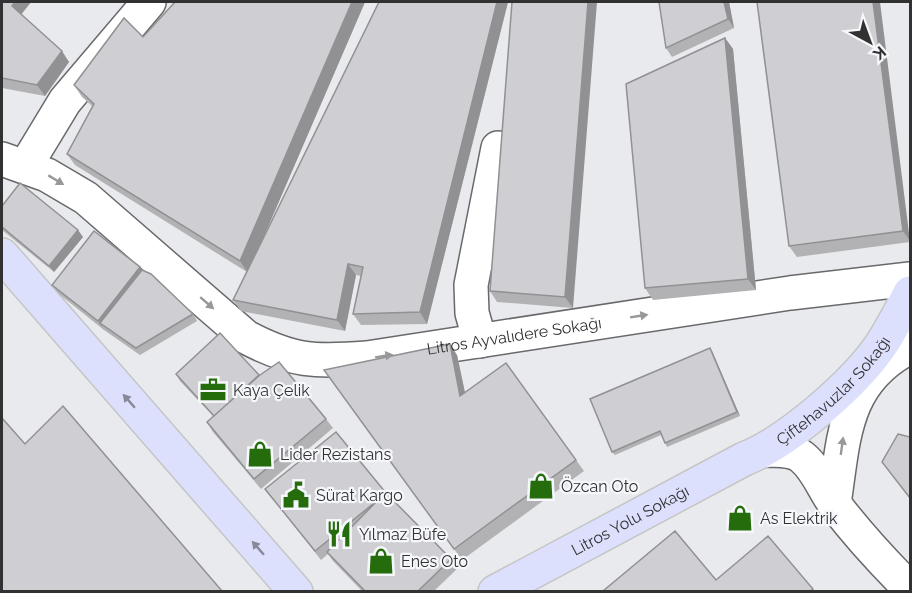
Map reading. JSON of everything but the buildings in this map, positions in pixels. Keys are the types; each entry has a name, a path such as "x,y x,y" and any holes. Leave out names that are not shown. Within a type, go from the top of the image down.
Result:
{"main road":[{"path":"2,255 296,591"},
{"name":"Çiftehavuzlar Sokağı","path":"766,450 852,379 907,313"},
{"name":"Litros Yolu Sokağı","path":"495,591 744,459 766,450"}],"street":[{"path":"13,163 149,2"},
{"path":"480,341 472,313 471,285 498,148"},
{"name":"Litros Ayvalıdere Sokağı","path":"13,163 48,175 86,198 246,337 270,350 298,359 330,361 367,358 790,293 910,279"},
{"path":"834,504 846,420 854,400 864,384 879,368 910,346"},
{"path":"766,450 800,455 811,465 834,504 883,563 910,589"}],"place":[{"name":"Kaya Çelik","path":"213,390"},
{"name":"Lider Rezistans","path":"260,454"},
{"name":"Özcan Oto","path":"541,486"},
{"name":"Sürat Kargo","path":"296,495"},
{"name":"As Elektrik","path":"740,518"},
{"name":"Yılmaz Büfe","path":"339,534"},
{"name":"Enes Oto","path":"381,561"}]}
